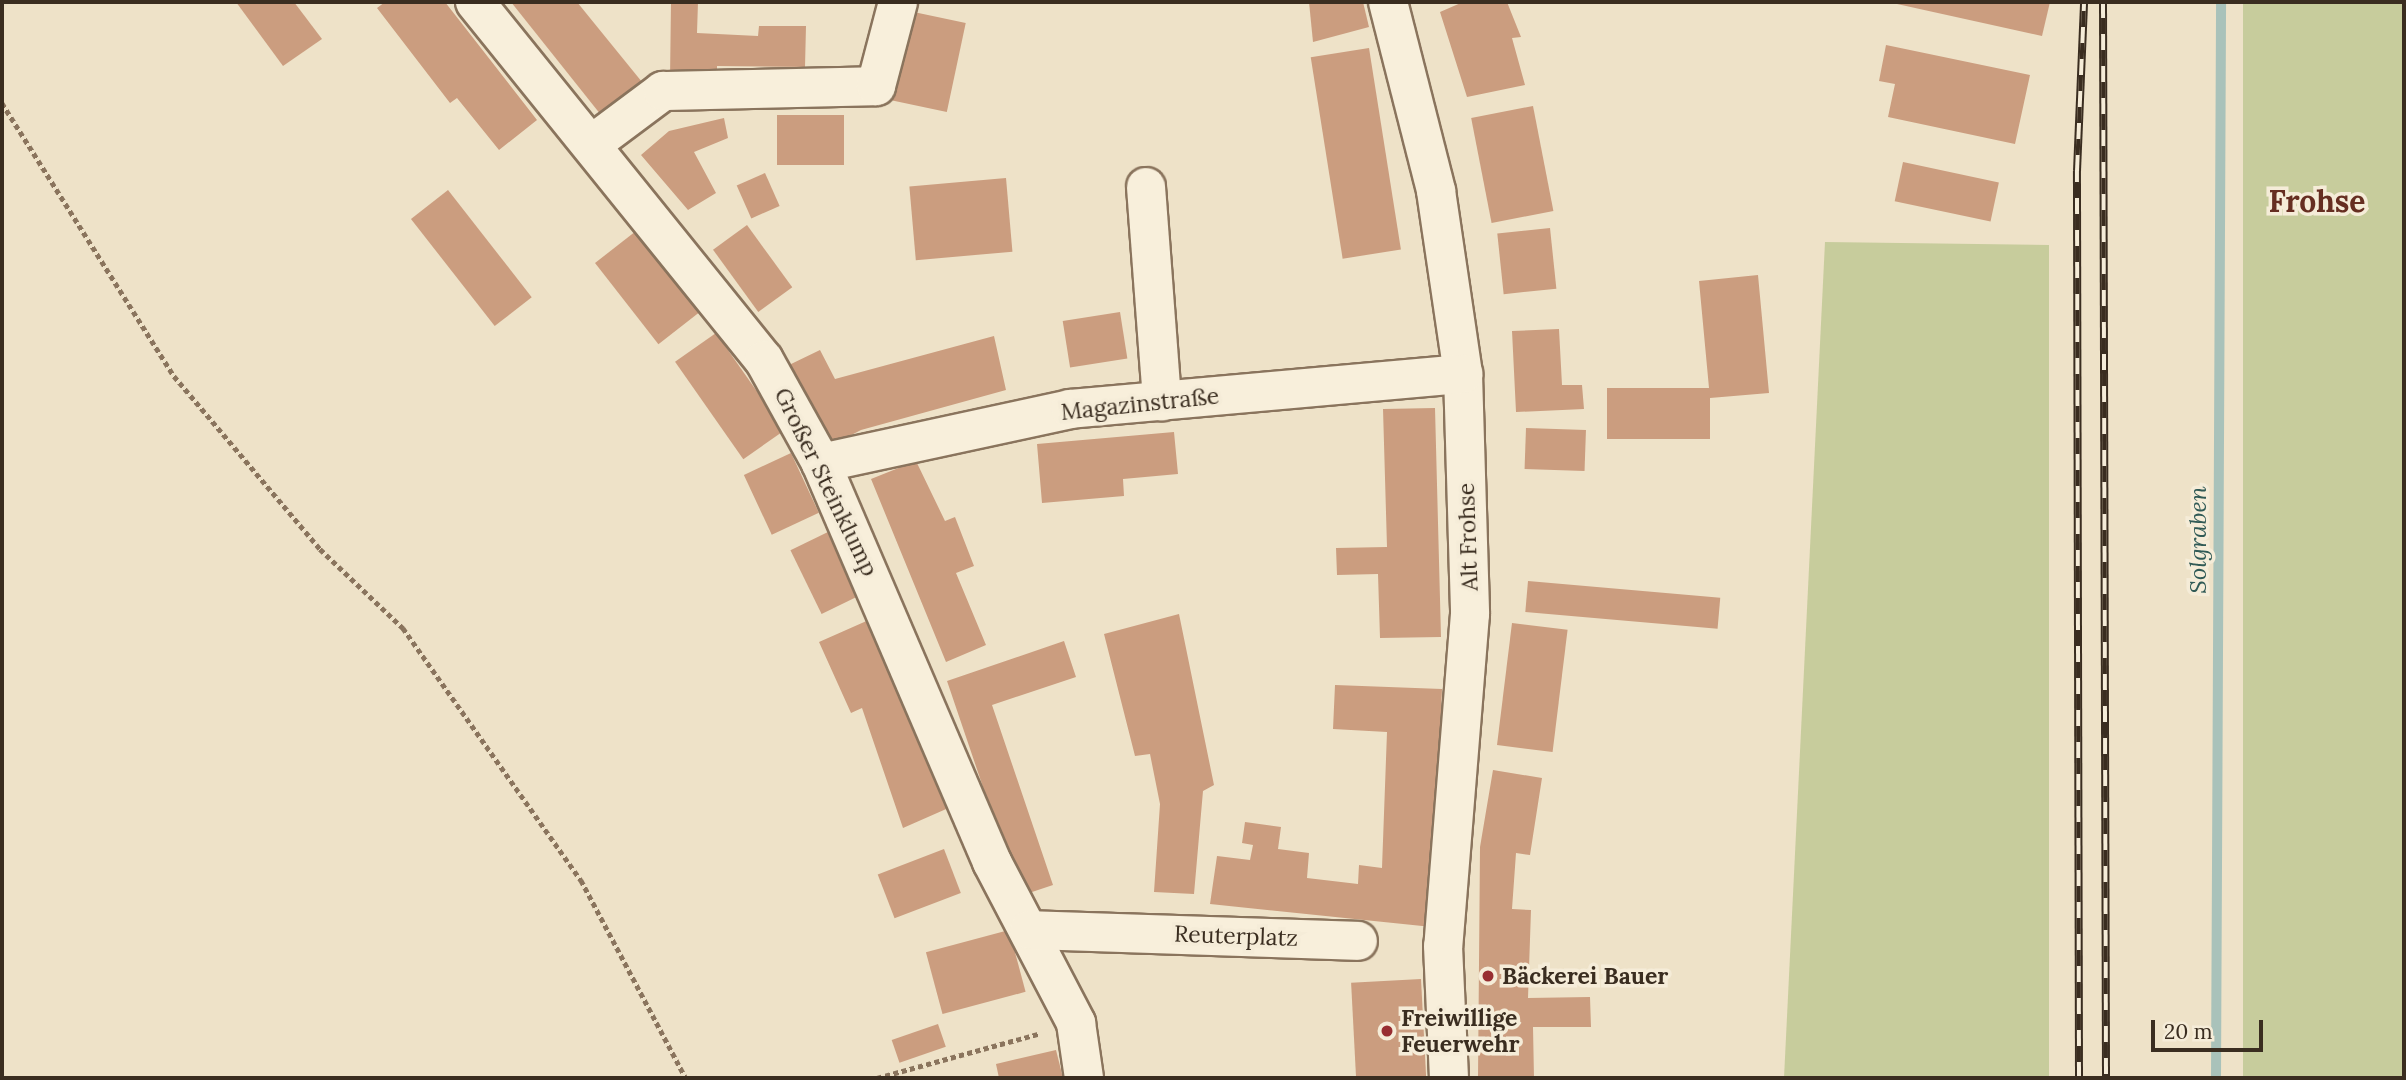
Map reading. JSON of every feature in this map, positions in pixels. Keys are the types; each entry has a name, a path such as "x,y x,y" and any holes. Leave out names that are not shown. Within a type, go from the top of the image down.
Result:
{"street":[{"name":"Großer Steinklump","path":"475,2 764,360 821,463 992,862 1076,1023 1084,1078"},
{"path":"592,144 663,91 876,86 898,2"},
{"name":"Alt Frohse","path":"1388,2 1436,191 1463,374 1470,614 1443,946 1450,1078"},
{"path":"1146,187 1162,401"},
{"name":"Magazinstraße","path":"821,463 1070,409 1463,374"},
{"name":"Reuterplatz","path":"1029,930 1358,941"}],"path":[{"path":"2,103 174,376 320,549 402,628 573,869 686,1078"},
{"path":"877,1078 1076,1023"}],"green space":[{"path":"2243,2 2404,2 2404,1078 2243,1078"},
{"path":"1825,242 2049,245 2049,1078 1784,1078"}],"building":[{"path":"236,2 294,2 322,39 283,66"},
{"path":"385,2 445,2 537,120 499,150 457,98 450,103 377,8"},
{"path":"511,2 577,2 642,82 601,115"},
{"path":"671,2 698,2 697,33 758,36 759,26 806,26 805,67 717,66 717,80 670,79"},
{"path":"1309,2 1363,2 1369,27 1313,42"},
{"path":"1463,2 1507,2 1521,37 1512,38 1525,85 1467,97 1440,12"},
{"path":"1888,2 2050,2 2042,36"},
{"path":"909,11 966,23 947,112 890,100"},
{"path":"1886,45 2030,75 2015,144 1888,117 1895,84 1879,81"},
{"path":"1369,48 1401,249 1343,259 1311,57"},
{"path":"1533,106 1553,211 1492,223 1471,118"},
{"path":"777,115 844,115 844,165 777,165"},
{"path":"724,118 728,138 694,152 716,193 688,210 641,155 669,131"},
{"path":"1903,162 1999,182 1991,222 1895,201"},
{"path":"765,173 780,206 751,218 737,186"},
{"path":"1006,178 1012,252 916,260 909,186"},
{"path":"448,190 532,297 495,326 411,219"},
{"path":"747,225 792,287 758,312 713,250"},
{"path":"1550,228 1556,289 1504,294 1497,234"},
{"path":"636,231 699,312 658,344 595,263"},
{"path":"1758,275 1769,393 1710,398 1710,439 1607,439 1607,388 1709,388 1699,281"},
{"path":"1120,312 1127,358 1070,367 1063,321"},
{"path":"1559,329 1562,385 1582,385 1584,409 1516,412 1512,331"},
{"path":"716,333 784,430 743,459 675,362"},
{"path":"994,336 1006,390 861,430 830,446 789,365 820,350 835,379"},
{"path":"1435,408 1441,637 1380,638 1378,574 1337,575 1336,548 1387,547 1383,409"},
{"path":"1526,428 1586,430 1585,471 1525,469"},
{"path":"1174,432 1178,474 1123,479 1124,496 1042,503 1037,444"},
{"path":"791,453 819,513 772,535 744,475"},
{"path":"916,461 945,521 955,517 974,566 956,573 986,645 946,662 871,479"},
{"path":"830,531 861,595 822,614 790,550"},
{"path":"1528,581 1720,598 1718,629 1525,612"},
{"path":"1179,614 1214,785 1203,791 1194,894 1154,892 1160,804 1150,754 1135,756 1104,634"},
{"path":"871,619 953,806 903,828 862,708 851,713 819,642"},
{"path":"1512,623 1568,630 1553,752 1497,745"},
{"path":"1064,641 1076,677 992,705 1053,885 1020,896 947,681"},
{"path":"1335,685 1442,689 1432,927 1210,904 1217,856 1250,860 1253,845 1242,843 1245,822 1281,827 1278,849 1309,853 1307,878 1358,884 1359,865 1382,868 1387,732 1333,729"},
{"path":"1493,770 1542,778 1530,855 1516,853 1512,909 1531,910 1528,998 1590,997 1591,1027 1533,1027 1534,1078 1478,1078 1480,847"},
{"path":"944,849 961,893 895,918 878,874"},
{"path":"1009,930 1026,992 942,1014 926,952"},
{"path":"1421,979 1426,1078 1356,1078 1351,983"},
{"path":"938,1024 946,1047 899,1063 892,1040"},
{"path":"1056,1050 1063,1078 999,1078 996,1064"}],"waterway":[{"name":"Solgraben","path":"2216,1078 2221,2"}],"railway":[{"path":"2079,1078 2077,171 2084,2"},
{"path":"2103,2 2106,1078"}],"place":[{"name":"Bäckerei Bauer","path":"1488,976"},
{"name":"Freiwillige Feuerwehr","path":"1387,1031"}],"district":[{"name":"Frohse","path":"2317,201"}]}
